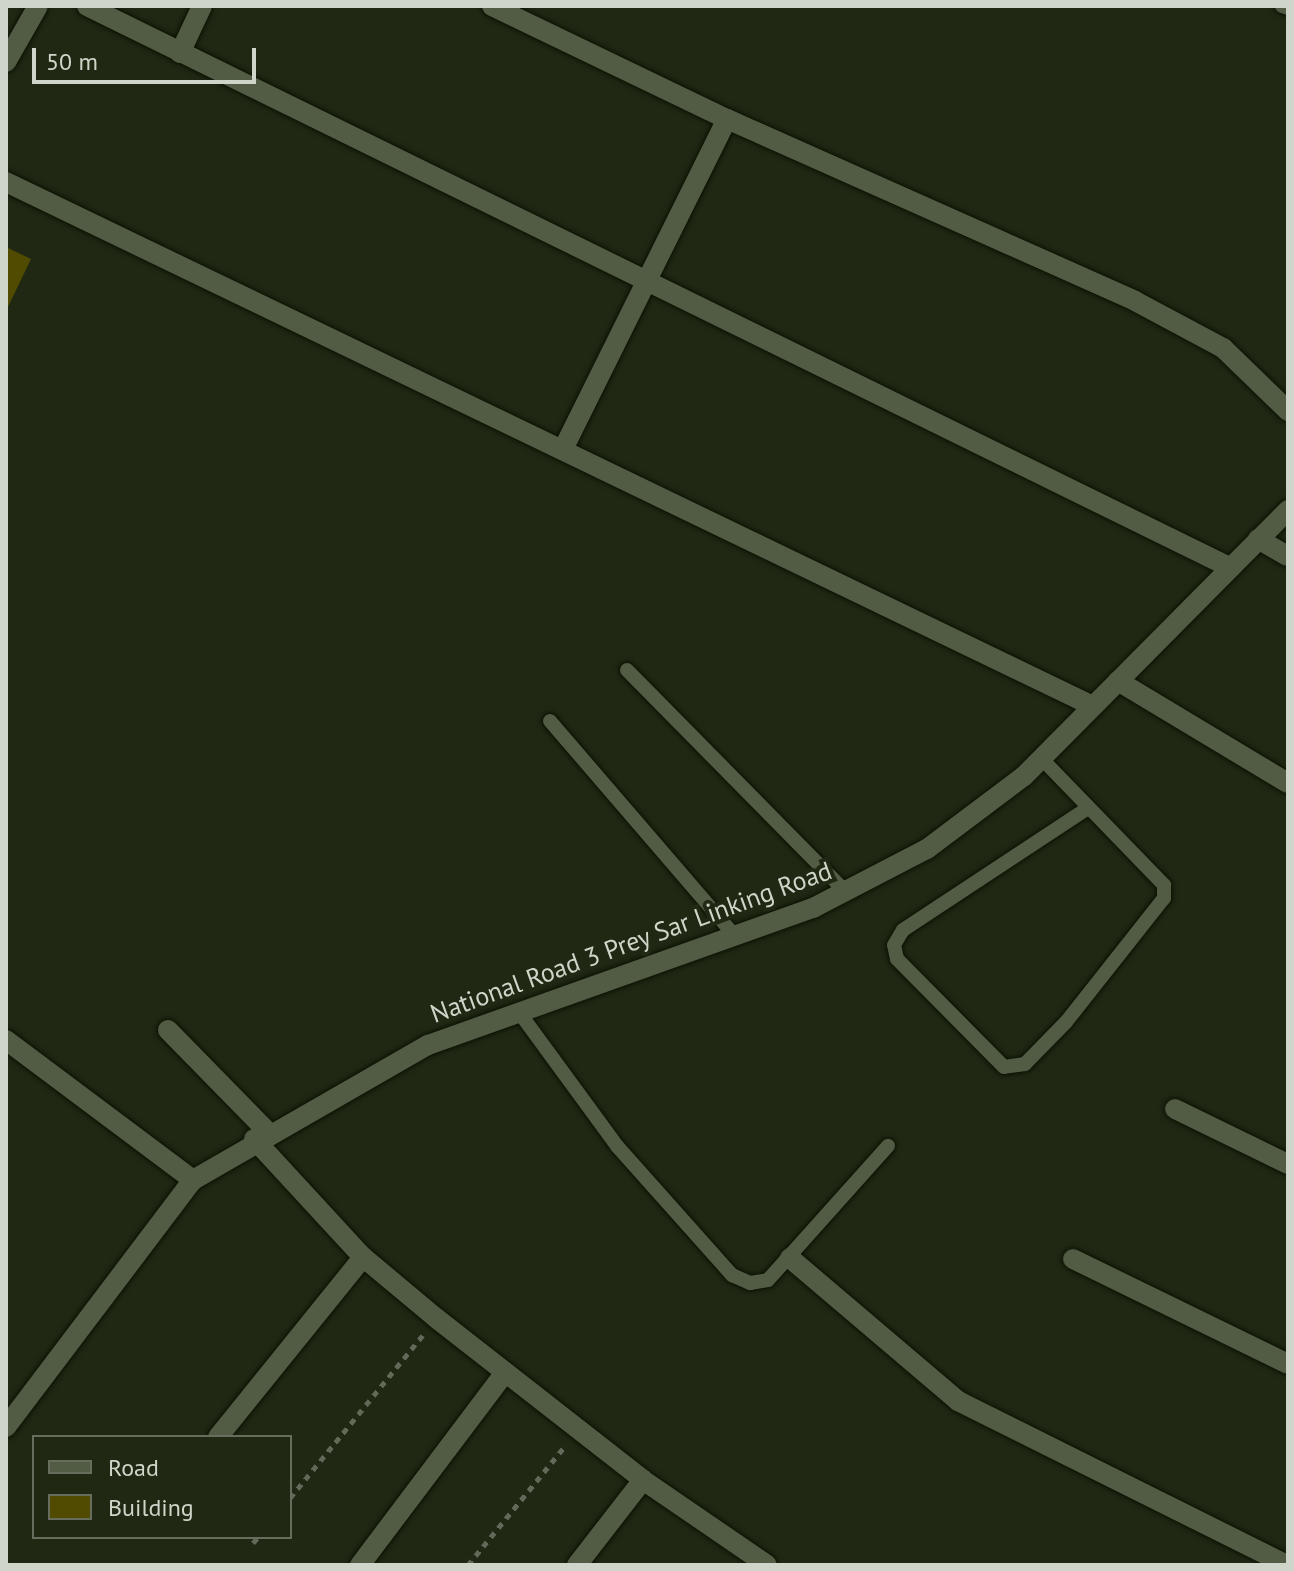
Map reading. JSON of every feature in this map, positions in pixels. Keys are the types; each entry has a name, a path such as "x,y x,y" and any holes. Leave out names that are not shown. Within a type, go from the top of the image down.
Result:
{"street":[{"path":"6,62 38,6"},
{"path":"87,6 1229,567"},
{"path":"180,53 202,6"},
{"path":"492,6 727,119 1135,301 1223,348 1288,411"},
{"path":"563,450 643,280 727,119"},
{"path":"6,182 1093,706"},
{"name":"National Road 3 Prey Sar Linking Road","path":"6,1427 193,1180 261,1135 428,1045 734,935 845,891 927,849 1041,758 1288,510"},
{"path":"1258,539 1288,556"},
{"path":"1118,681 1288,783"},
{"path":"168,1030 363,1257 504,1374 643,1480 767,1565"},
{"path":"6,1040 193,1180"},
{"path":"1175,1109 1288,1164"},
{"path":"220,1435 363,1257"},
{"path":"790,1258 958,1401 1287,1565"},
{"path":"1073,1259 1288,1364"},
{"path":"360,1565 504,1374"},
{"path":"577,1565 643,1480"}],"lane":[{"path":"1282,6 1288,8"},
{"path":"627,670 845,891"},
{"path":"550,721 734,935"},
{"path":"1041,758 1164,885 1164,898 1066,1022 1025,1064 1004,1067 897,959 894,945 903,930 1088,808"},
{"path":"519,1012 617,1146 732,1275 768,1280 888,1146"}],"path":[{"path":"292,1496 436,1318"},
{"path":"468,1565 578,1429"}],"building":[{"path":"6,247 31,259 6,311"}]}
